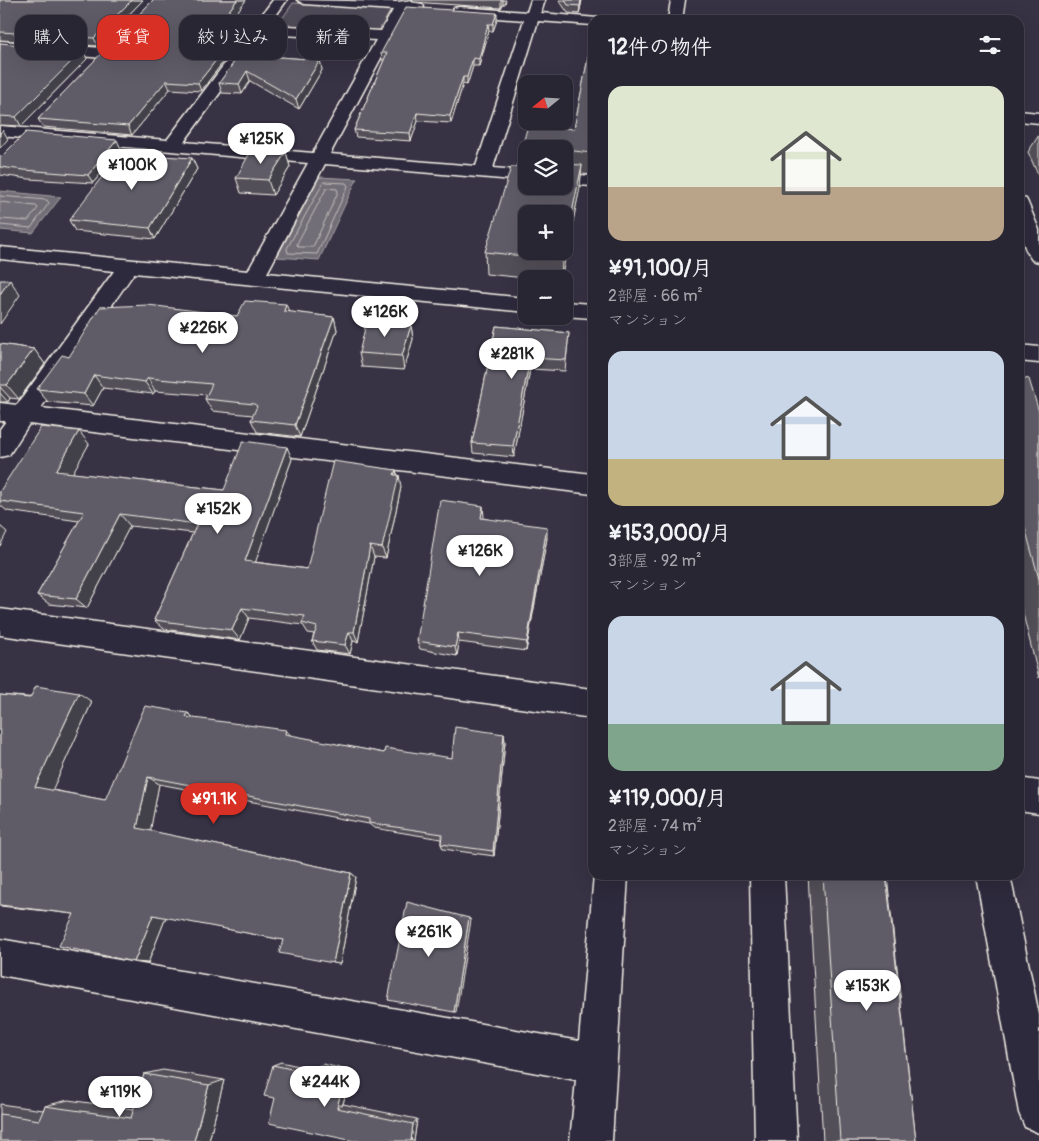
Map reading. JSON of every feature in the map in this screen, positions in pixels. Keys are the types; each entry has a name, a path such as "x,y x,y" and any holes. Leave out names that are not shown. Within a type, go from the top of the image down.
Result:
{"street":[{"path":"270,15 280,0"},
{"path":"304,0 404,3 430,8"},
{"path":"482,172 538,0"},
{"path":"676,15 678,0"},
{"path":"254,278 384,36 404,3"},
{"path":"449,10 588,21"},
{"path":"287,31 384,36"},
{"path":"0,45 97,53"},
{"path":"90,66 97,59"},
{"path":"172,146 237,60"},
{"path":"1024,116 1039,118"},
{"path":"13,146 39,120"},
{"path":"0,131 518,175"},
{"path":"573,180 588,182"},
{"path":"1024,217 1039,256"},
{"path":"0,253 518,304"},
{"path":"0,448 128,266"},
{"path":"573,310 588,311"},
{"path":"1024,354 1039,355"},
{"path":"0,412 588,484"},
{"path":"0,622 588,703"},
{"path":"1024,795 1039,797"},
{"path":"590,1141 611,880"},
{"path":"767,880 776,1141"},
{"path":"994,880 1039,1113"},
{"path":"0,957 596,1064"}],"shaded area":[{"path":"293,3 392,8 378,32 369,31 369,15 297,15 297,27 287,27 287,15 285,15"}],"water":[{"path":"319,177 357,179 319,260 277,257"},
{"path":"0,191 61,197 33,233 0,230"}],"building":[{"path":"0,0 132,0 117,15 97,15 97,35 94,38 87,38 87,15 15,15 15,33 0,32"},
{"path":"153,0 237,0 226,15 179,15 179,60 216,60 198,83 166,81 128,126 38,119 97,58 97,60 169,60 169,15 139,15"},
{"path":"565,0 581,0 580,6 568,5"},
{"path":"406,7 497,13 493,24 488,24 479,59 473,58 467,77 463,77 450,116 417,113 410,133 354,130 387,53 381,53"},
{"path":"0,43 15,44 15,60 73,60 16,117 0,116"},
{"path":"588,57 588,153 573,151 573,140 524,140 527,130 573,129"},
{"path":"287,58 297,58 297,60 320,60 296,99 247,71 239,84 219,83 236,60 287,60"},
{"path":"26,132 117,140 88,175 0,167 0,157"},
{"path":"252,149 286,152 268,180 236,178"},
{"path":"120,153 192,158 150,228 69,220"},
{"path":"518,161 518,195 573,195 573,164 582,165 573,208 573,205 518,205 518,255 485,252 511,167 516,167"},
{"path":"0,280 10,280 0,294"},
{"path":"245,301 286,304 284,311 334,317 295,425 251,420 257,406 254,404 205,399 212,384 148,378 145,382 94,375 84,394 37,389 62,355 69,357 100,307 148,305 237,316"},
{"path":"367,320 411,325 402,356 359,353"},
{"path":"496,326 569,333 566,360 530,358 513,446 472,443"},
{"path":"0,344 34,349 7,385 0,385"},
{"path":"1024,378 1029,379 1039,412 1039,579 1024,524"},
{"path":"41,427 79,431 56,471 224,490 243,441 287,447 245,561 307,569 333,461 396,470 394,475 399,475 382,548 370,546 354,632 349,632 345,645 312,641 317,627 302,623 305,616 242,608 232,630 154,620 197,524 120,514 76,599 37,595 84,512 0,501 0,491"},
{"path":"440,500 483,506 481,518 547,527 527,642 458,633 455,647 417,641"},
{"path":"36,686 79,693 35,787 105,800 145,706 188,713 186,717 286,730 285,734 384,753 385,748 452,758 455,727 504,734 493,851 441,844 442,834 369,823 369,819 148,777 137,828 351,873 333,963 279,953 283,940 153,915 134,962 59,946 74,914 0,905 0,695 30,698"},
{"path":"823,880 887,880 916,1141 840,1141"},
{"path":"407,902 469,918 454,1012 388,1000"},
{"path":"273,1065 314,1074 316,1067 345,1074 337,1108 413,1124 411,1141 354,1141 269,1123 275,1098 264,1096"},
{"path":"144,1074 209,1085 194,1141 0,1141 0,1114 39,1120 45,1106 131,1118"}]}
